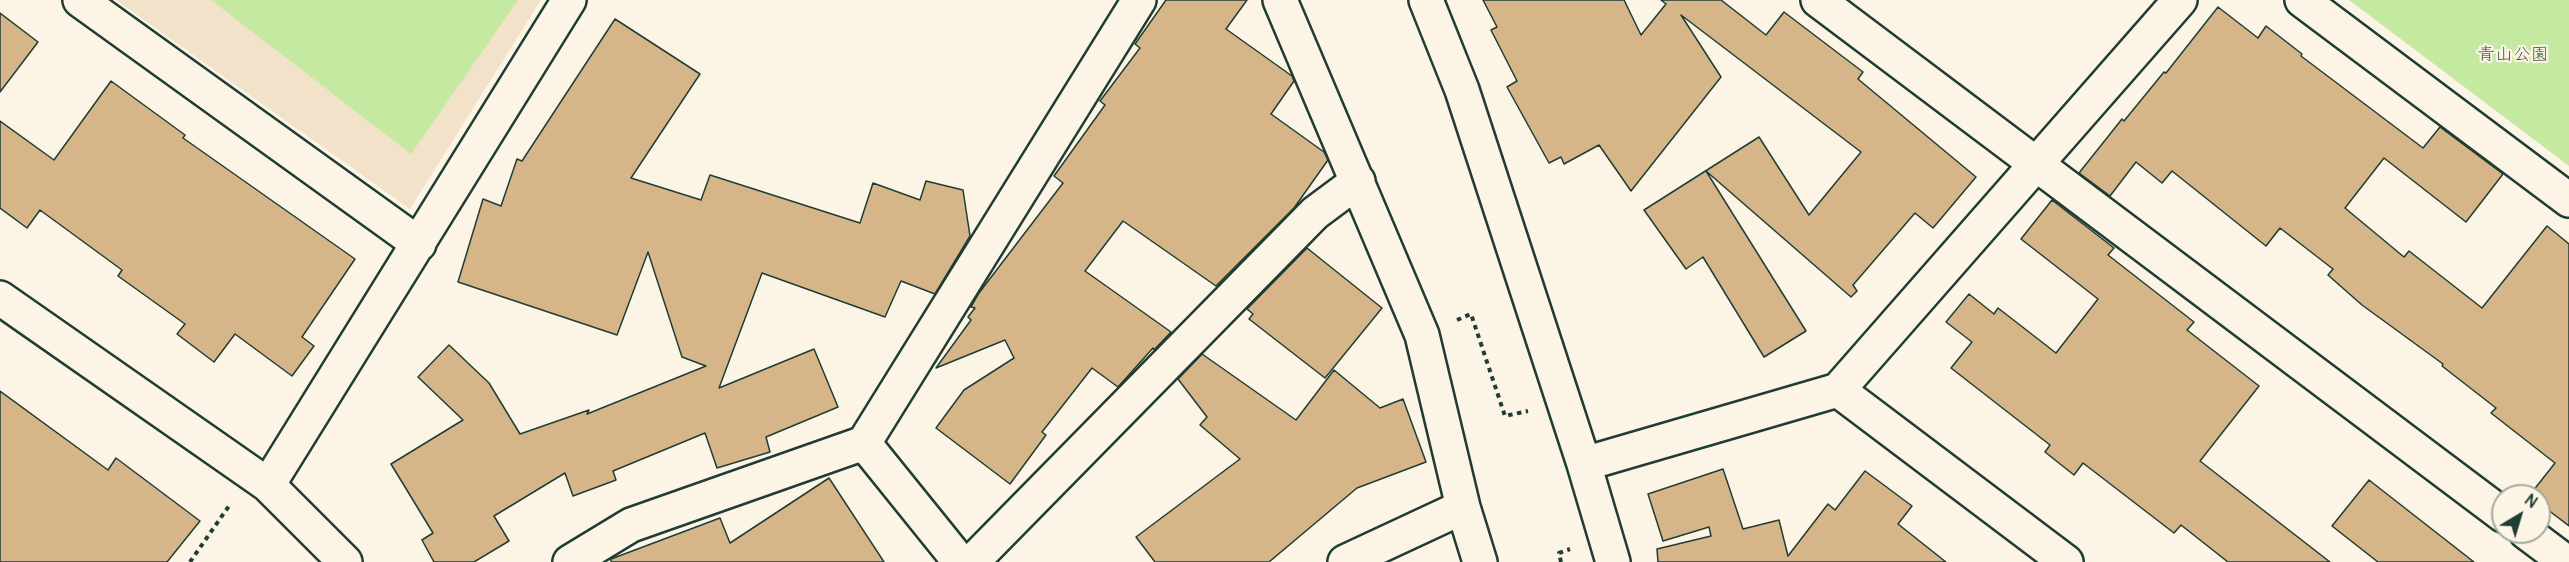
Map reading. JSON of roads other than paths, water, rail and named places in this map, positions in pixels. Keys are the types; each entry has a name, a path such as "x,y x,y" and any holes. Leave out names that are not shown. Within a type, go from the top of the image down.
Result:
{"street":[{"path":"80,0 419,244"},
{"path":"268,485 569,0"},
{"path":"570,562 631,525 864,443 1139,0"},
{"path":"1281,0 1422,335 1462,507 1480,562"},
{"path":"1426,0 1462,90 1584,464 1613,562"},
{"path":"1818,0 2491,505"},
{"path":"1584,464 1838,390 2035,162 2180,0"},
{"path":"2302,0 2569,200"},
{"path":"972,562 1315,213 1358,181"},
{"path":"0,298 268,485 345,562"},
{"path":"1838,390 2066,562"},
{"path":"864,443 960,562"},
{"path":"1345,562 1462,507"},
{"path":"2542,544 2566,562"}],"park label":[{"name":"青山公園","path":"2513,55"}]}
